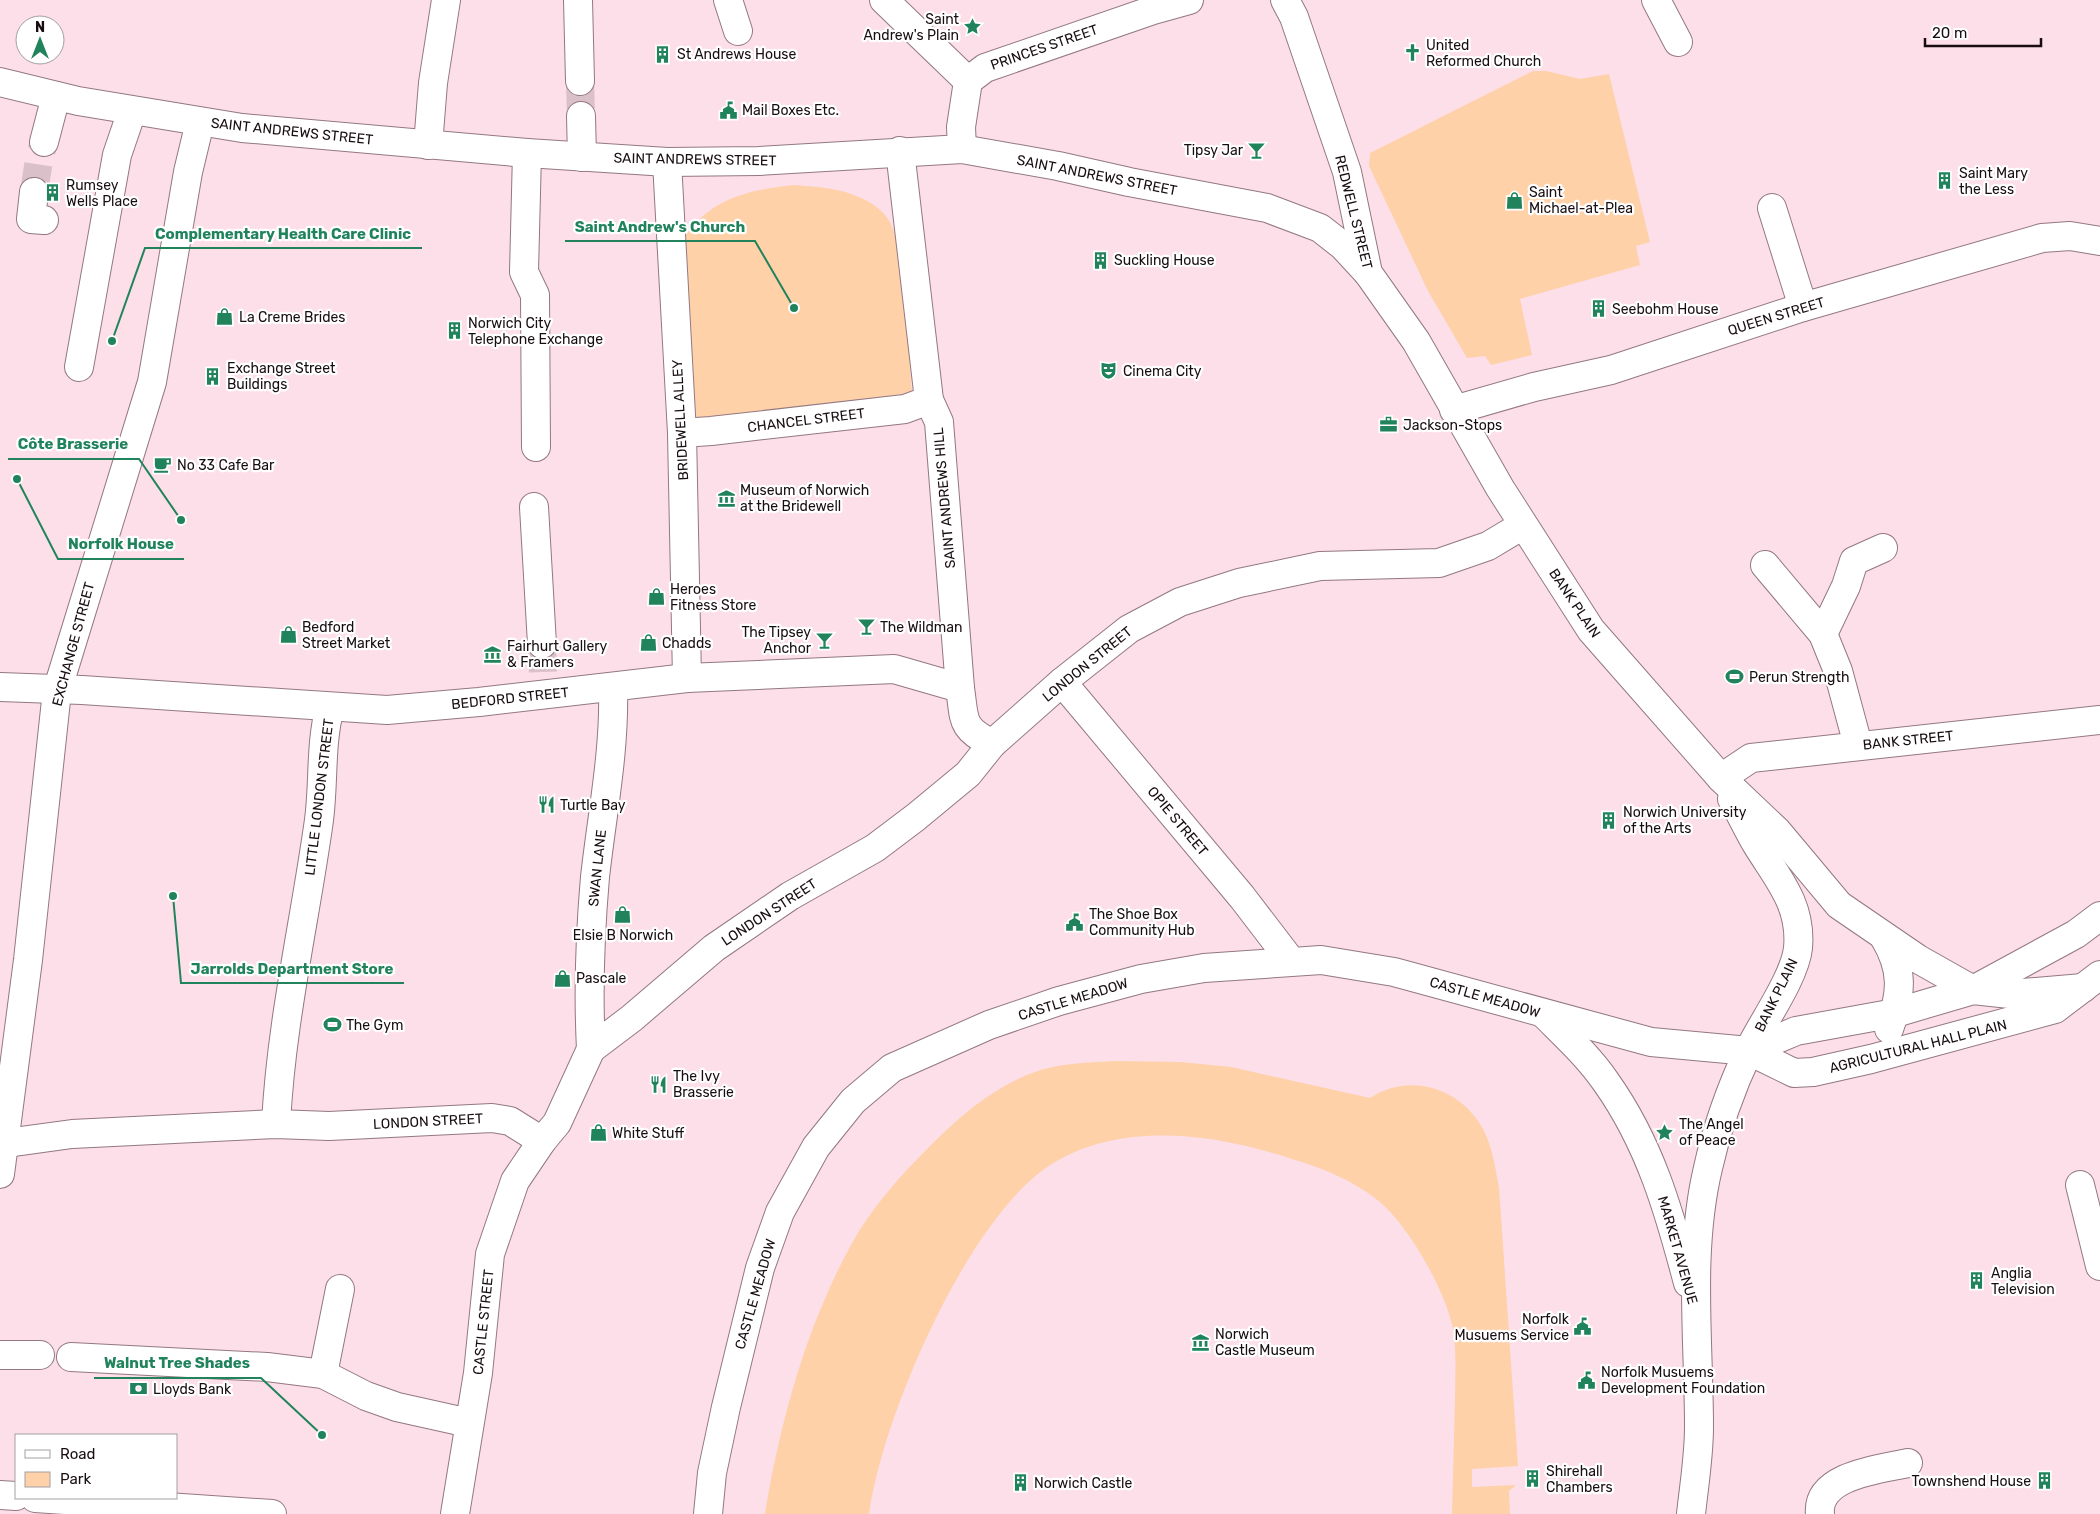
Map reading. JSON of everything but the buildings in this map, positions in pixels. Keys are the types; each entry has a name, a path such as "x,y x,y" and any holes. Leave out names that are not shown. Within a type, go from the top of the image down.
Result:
{"street":[{"path":"428,145 433,83 446,0"},
{"path":"578,0 580,81"},
{"path":"728,0 738,31"},
{"path":"884,0 968,81 961,127 962,149"},
{"name":"PRINCES STREET","path":"968,81 985,68 1153,10 1189,0"},
{"name":"REDWELL STREET","path":"1285,0 1294,16 1347,172 1368,273 1416,341 1454,410"},
{"path":"1656,0 1678,42"},
{"name":"SAINT ANDREWS STREET","path":"0,82 56,96 132,111 242,128 582,157 667,162 781,160 900,151 962,149 1058,166 1128,182 1267,208 1320,228 1343,246 1368,273"},
{"path":"44,142 56,96"},
{"path":"79,367 118,155 132,111"},
{"path":"581,116 582,157"},
{"name":"EXCHANGE STREET","path":"0,1174 2,1144 11,1087 57,691 152,382 188,172 200,122"},
{"name":"SAINT ANDREWS HILL","path":"900,151 928,400 939,422 960,688 966,723 974,734 992,744"},
{"path":"526,153 524,272 535,295 536,447"},
{"name":"BRIDEWELL ALLEY","path":"667,162 682,433 687,678"},
{"path":"34,192 32,219 44,220"},
{"path":"1772,208 1803,307"},
{"name":"QUEEN STREET","path":"1454,410 1534,387 1611,370 1803,307 2042,238 2070,236 2100,241"},
{"name":"CHANCEL STREET","path":"682,433 711,432 905,409 928,400"},
{"name":"BANK PLAIN","path":"1454,410 1524,526 1591,630 1721,778 1778,832 1839,905 1937,971 1973,990"},
{"path":"534,507 542,644"},
{"name":"LONDON STREET","path":"2,1144 72,1134 276,1124 329,1126 492,1118 510,1121 542,1141 557,1123 591,1049 632,1018 714,948 790,896 874,848 916,817 968,774 992,744 1062,682 1129,628 1180,602 1239,583 1320,566 1439,563 1488,546 1524,526"},
{"path":"1823,634 1846,586 1854,561 1883,548"},
{"path":"1765,565 1823,634 1838,671 1858,745"},
{"name":"BEDFORD STREET","path":"0,687 57,691 82,690 387,710 544,685 612,687 687,678 894,669 960,688"},
{"name":"OPIE STREET","path":"1062,682 1242,897 1292,961"},
{"name":"SWAN LANE","path":"591,1049 589,974 595,879 609,760 613,708 612,687"},
{"name":"LITTLE LONDON STREET","path":"276,1124 290,1000 320,818 325,727 330,707"},
{"name":"BANK STREET","path":"1721,778 1752,758 2100,720"},
{"name":"BANK PLAIN","path":"1721,778 1757,845 1780,877 1793,905 1797,931 1798,949 1793,964 1749,1051"},
{"path":"1749,1051 1796,1030 1895,1013 1973,990 2076,934 2100,916"},
{"name":"BANK PLAIN","path":"1871,1059 1886,1037 1895,1013 1900,975 1896,956 1883,936"},
{"name":"CASTLE MEADOW","path":"708,1514 712,1473 726,1406 760,1268 780,1212 816,1147 853,1100 892,1068 988,1025 1059,1001 1141,979 1204,968 1321,960 1394,972 1651,1042 1749,1051"},
{"path":"1973,990 2010,994 2095,983"},
{"name":"AGRICULTURAL HALL PLAIN","path":"1749,1051 1794,1073 1813,1072 1871,1059 2055,1009 2095,983"},
{"name":"MARKET AVENUE","path":"1544,1014 1590,1060 1633,1124 1669,1208 1696,1314"},
{"name":"MARKET AVENUE","path":"1691,1514 1699,1430 1696,1314 1699,1222 1703,1186 1714,1138 1749,1051"},
{"name":"CASTLE STREET","path":"455,1514 478,1373 490,1254 515,1181 542,1141"},
{"path":"2080,1186 2100,1266"},
{"path":"323,1374 340,1288"},
{"path":"0,1355 40,1355"},
{"path":"70,1357 267,1367 323,1374 366,1396 397,1407 469,1423"},
{"path":"1820,1514 1823,1499 1830,1488 1840,1480 1908,1463"},
{"path":"0,1495 15,1496"},
{"path":"50,1499 272,1514"}],"green space":[{"path":"1533,71 1546,71 1580,79 1609,74 1650,242 1636,246 1640,265 1520,299 1532,355 1491,365 1485,356 1467,358 1428,291 1369,166 1370,153"},
{"path":"794,185 829,188 845,192 872,204 883,212 888,219 899,252 903,276 912,392 905,400 695,422 682,240 705,214 717,205 745,194"},
{"path":"1114,1061 1180,1062 1231,1067 1370,1098 1386,1090 1402,1086 1419,1086 1435,1089 1450,1095 1475,1116 1490,1145 1499,1187 1518,1466 1472,1469 1472,1487 1516,1485 1509,1491 1510,1514 1452,1514 1455,1345 1452,1324 1438,1285 1430,1270 1411,1239 1391,1213 1371,1195 1349,1181 1314,1166 1259,1149 1228,1142 1196,1137 1164,1136 1132,1137 1101,1143 1071,1154 1043,1170 1013,1197 984,1235 957,1279 931,1328 909,1378 891,1428 877,1474 869,1514 765,1514 778,1445 808,1342 835,1276 851,1245 887,1192 942,1134 965,1113 1004,1086 1032,1073 1052,1067"}],"tunnel":[{"path":"580,81 581,116"},
{"path":"34,192 44,142"},
{"path":"542,644 543,675"}],"place":[{"name":"Saint Andrew's Plain","path":"973,27"},
{"name":"United Reformed Church","path":"1412,53"},
{"name":"St Andrews House","path":"663,54"},
{"name":"Mail Boxes Etc.","path":"728,110"},
{"name":"Tipsy Jar","path":"1257,150"},
{"name":"Saint Mary the Less","path":"1945,181"},
{"name":"Rumsey Wells Place","path":"52,193"},
{"name":"Saint Michael-at-Plea","path":"1515,200"},
{"name":"Suckling House","path":"1100,260"},
{"name":"Saint Andrew's Church","path":"794,308"},
{"name":"Seebohm House","path":"1598,309"},
{"name":"La Creme Brides","path":"225,317"},
{"name":"Norwich City Telephone Exchange","path":"454,331"},
{"name":"Complementary Health Care Clinic","path":"112,341"},
{"name":"Cinema City","path":"1109,371"},
{"name":"Exchange Street Buildings","path":"213,376"},
{"name":"Jackson-Stops","path":"1389,425"},
{"name":"No 33 Cafe Bar","path":"163,465"},
{"name":"Norfolk House","path":"17,479"},
{"name":"Museum of Norwich at the Bridewell","path":"726,498"},
{"name":"Côte Brasserie","path":"181,520"},
{"name":"Heroes Fitness Store","path":"656,597"},
{"name":"The Wildman","path":"866,627"},
{"name":"Bedford Street Market","path":"288,635"},
{"name":"The Tipsey Anchor","path":"825,640"},
{"name":"Chadds","path":"648,643"},
{"name":"Fairhurt Gallery & Framers","path":"493,654"},
{"name":"Perun Strength","path":"1735,677"},
{"name":"Turtle Bay","path":"546,805"},
{"name":"Norwich University of the Arts","path":"1609,820"},
{"name":"Jarrolds Department Store","path":"173,896"},
{"name":"Elsie B Norwich","path":"623,915"},
{"name":"The Shoe Box Community Hub","path":"1075,922"},
{"name":"Pascale","path":"562,978"},
{"name":"The Gym","path":"332,1025"},
{"name":"The Ivy Brasserie","path":"659,1084"},
{"name":"The Angel of Peace","path":"1665,1132"},
{"name":"White Stuff","path":"598,1133"},
{"name":"Anglia Television","path":"1977,1281"},
{"name":"Norfolk Musuems Service","path":"1583,1327"},
{"name":"Norwich Castle Museum","path":"1201,1342"},
{"name":"Norfolk Musuems Development Foundation","path":"1587,1380"},
{"name":"Lloyds Bank","path":"139,1389"},
{"name":"Walnut Tree Shades","path":"322,1435"},
{"name":"Shirehall Chambers","path":"1532,1479"},
{"name":"Townshend House","path":"2045,1481"},
{"name":"Norwich Castle","path":"1020,1483"}]}
